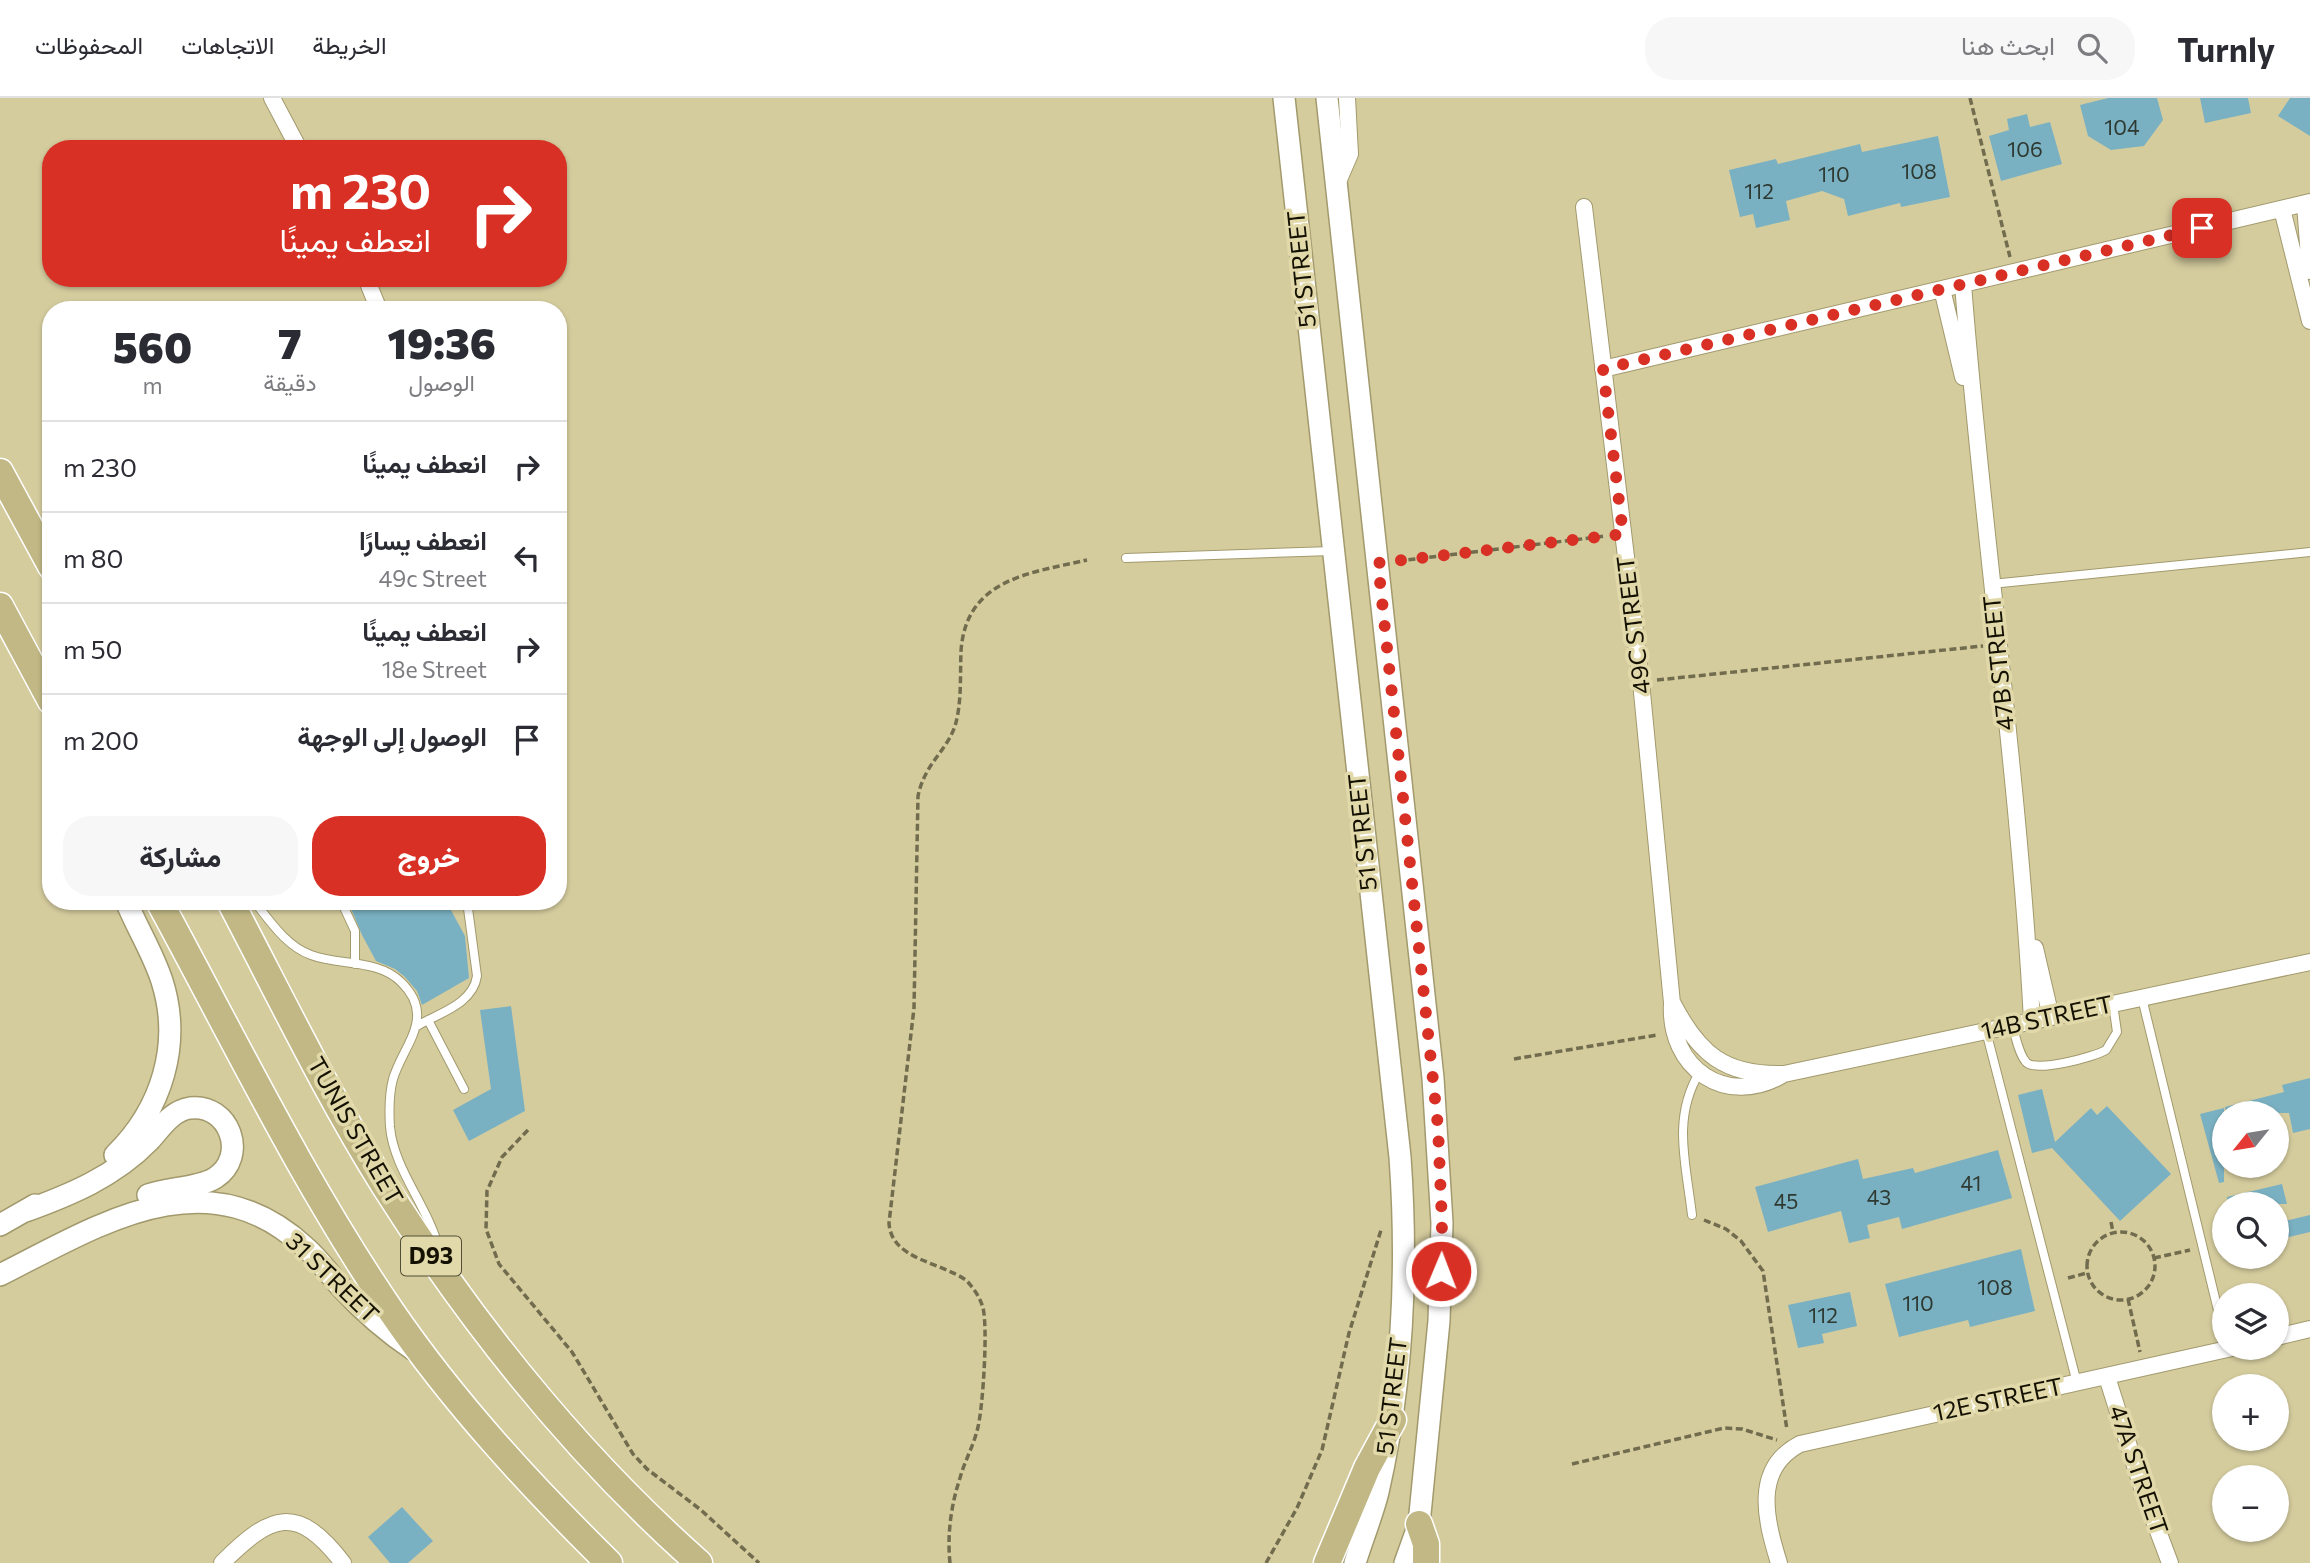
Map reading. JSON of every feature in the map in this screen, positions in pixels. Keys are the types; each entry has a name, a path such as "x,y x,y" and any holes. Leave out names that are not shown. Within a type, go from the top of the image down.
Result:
{"main road":[{"path":"0,472 42,549"},
{"path":"0,606 42,684"},
{"name":"D93","path":"164,910 333,1220 379,1293 424,1357 528,1480 609,1563"},
{"name":"TUNIS STREET","path":"235,910 315,1063 383,1183 443,1273 507,1359 596,1465 699,1563"},
{"path":"1327,1563 1367,1468 1393,1420"},
{"path":"1419,1524 1426,1544 1426,1563"}],"street":[{"path":"272,98 294,140"},
{"name":"51 STREET","path":"1284,98 1400,1157 1405,1226 1399,1367 1393,1420 1377,1495 1354,1563"},
{"name":"51 STREET","path":"1327,98 1436,1102 1441,1175 1439,1321 1419,1524 1405,1563"},
{"path":"1336,184 1350,154 1347,98"},
{"path":"1603,369 2307,203 2310,271"},
{"name":"49C STREET","path":"1584,207 1641,682 1672,1003 1672,1032"},
{"path":"2282,209 2310,321"},
{"name":"47B STREET","path":"1963,284 1973,407 2026,919 2032,1021"},
{"name":"47B STREET","path":"1942,289 1973,407"},
{"path":"0,1225 100,1167 120,1150 148,1115 162,1083 170,1031 166,996 158,971 130,910"},
{"name":"47B STREET","path":"2026,919 2051,1017"},
{"name":"14B STREET","path":"1699,1073 1721,1084 1746,1087 1760,1085 1784,1074 2310,962"},
{"name":"49C STREET","path":"1672,1003 1689,1031 1710,1056"},
{"path":"1672,1032 1679,1048 1699,1073"},
{"name":"14B STREET","path":"1710,1056 1753,1073 1784,1074"},
{"path":"23,1212 72,1194 112,1171 131,1157 178,1111 188,1108 208,1110 224,1122 230,1131 233,1151 225,1170 218,1177 143,1196 109,1213 80,1236"},
{"name":"31 STREET","path":"0,1275 136,1211 176,1202 216,1203 255,1214 291,1234 368,1314 424,1357"},
{"path":"2289,1334 2310,1329"},
{"name":"12E STREET","path":"1790,1449 1812,1440 2107,1377 2212,1349"},
{"name":"47A STREET","path":"2107,1377 2144,1494 2170,1563"},
{"path":"1779,1563 1765,1507 1773,1469 1790,1449"},
{"path":"222,1563 256,1531 289,1522 301,1524 319,1534 343,1563"}],"lane":[{"path":"1126,558 1332,551"},
{"path":"1991,584 2310,552"},
{"path":"261,910 285,939 297,948 318,957 378,968 401,981 415,1004 417,1026 393,1078 390,1095 391,1131 400,1165 430,1219 443,1273"},
{"path":"345,910 355,931 355,964"},
{"path":"417,1026 465,999 476,985 468,910"},
{"path":"2142,998 2213,1283"},
{"path":"2012,1025 2024,1060 2031,1066 2043,1067 2106,1050 2117,1032 2113,1004"},
{"path":"428,1020 464,1089"},
{"path":"1986,1031 2077,1383"},
{"path":"1692,1215 1683,1111 1687,1093 1699,1073"}],"path":[{"path":"1970,98 2014,272"},
{"path":"1378,563 1623,534"},
{"path":"950,1563 950,1527 954,1500 960,1475 974,1443 981,1409 984,1312 975,1290 967,1281 897,1246 892,1240 889,1223 914,1008 918,796 925,772 946,743 956,723 962,640 976,606 993,588 1016,576 1087,560"},
{"path":"1641,682 1998,645"},
{"path":"1514,1059 1672,1032"},
{"path":"528,1130 502,1157 487,1191 486,1229 499,1264 572,1352 633,1454 759,1563"},
{"path":"1692,1215 1734,1235 1753,1255 1763,1271 1790,1449"},
{"path":"2111,1222 2113,1232"},
{"path":"1266,1563 1297,1508 1322,1450 1347,1343 1383,1224"},
{"path":"2113,1232 2134,1234 2150,1248 2154,1258 2152,1279 2138,1296 2128,1300 2107,1297 2098,1292 2087,1273 2089,1252 2095,1243 2113,1232"},
{"path":"2154,1258 2191,1250"},
{"path":"2067,1278 2087,1273"},
{"path":"2128,1300 2143,1368"},
{"path":"1572,1464 1724,1428 1759,1433 1790,1449"}],"building":[{"path":"2108,98 2157,98 2163,120 2144,146 2111,150 2088,136 2080,105"},
{"path":"2200,98 2248,98 2251,113 2205,123"},
{"path":"2290,98 2310,98 2310,136 2278,116"},
{"path":"2027,114 2030,127 2050,122 2062,164 2001,181 1989,136 2009,130 2007,119"},
{"path":"1938,136 1950,197 1901,207 1900,203 1848,216 1844,199 1822,191 1786,201 1790,220 1756,228 1753,214 1740,217 1729,170 1776,159 1778,164 1860,144 1862,152"},
{"path":"352,910 451,910 465,936 469,978 422,1005 417,991 405,977 395,969 376,961"},
{"path":"511,1006 525,1111 469,1141 453,1110 491,1089 480,1010"},
{"path":"2310,1078 2310,1129 2293,1133 2289,1101 2249,1101 2284,1092 2282,1085"},
{"path":"2042,1089 2055,1142 2091,1108 2097,1115 2107,1106 2171,1174 2120,1221 2052,1148 2032,1153 2018,1095"},
{"path":"2212,1111 2212,1158 2200,1114"},
{"path":"1998,1150 2012,1198 1902,1229 1899,1217 1867,1225 1870,1238 1849,1243 1841,1211 1768,1232 1755,1187 1858,1159 1863,1179 1913,1168 1915,1173"},
{"path":"2282,1184 2284,1192 2248,1192"},
{"path":"2310,1215 2310,1232 2289,1237 2289,1220"},
{"path":"2021,1249 2035,1311 1970,1327 1968,1320 1899,1337 1885,1284"},
{"path":"1850,1292 1857,1326 1822,1334 1824,1343 1798,1348 1788,1305"},
{"path":"402,1507 433,1541 408,1563 390,1563 368,1537"}],"route":[{"path":"1441,1271 1438,1127 1378,563 1623,534 1603,369 2202,228"}]}
